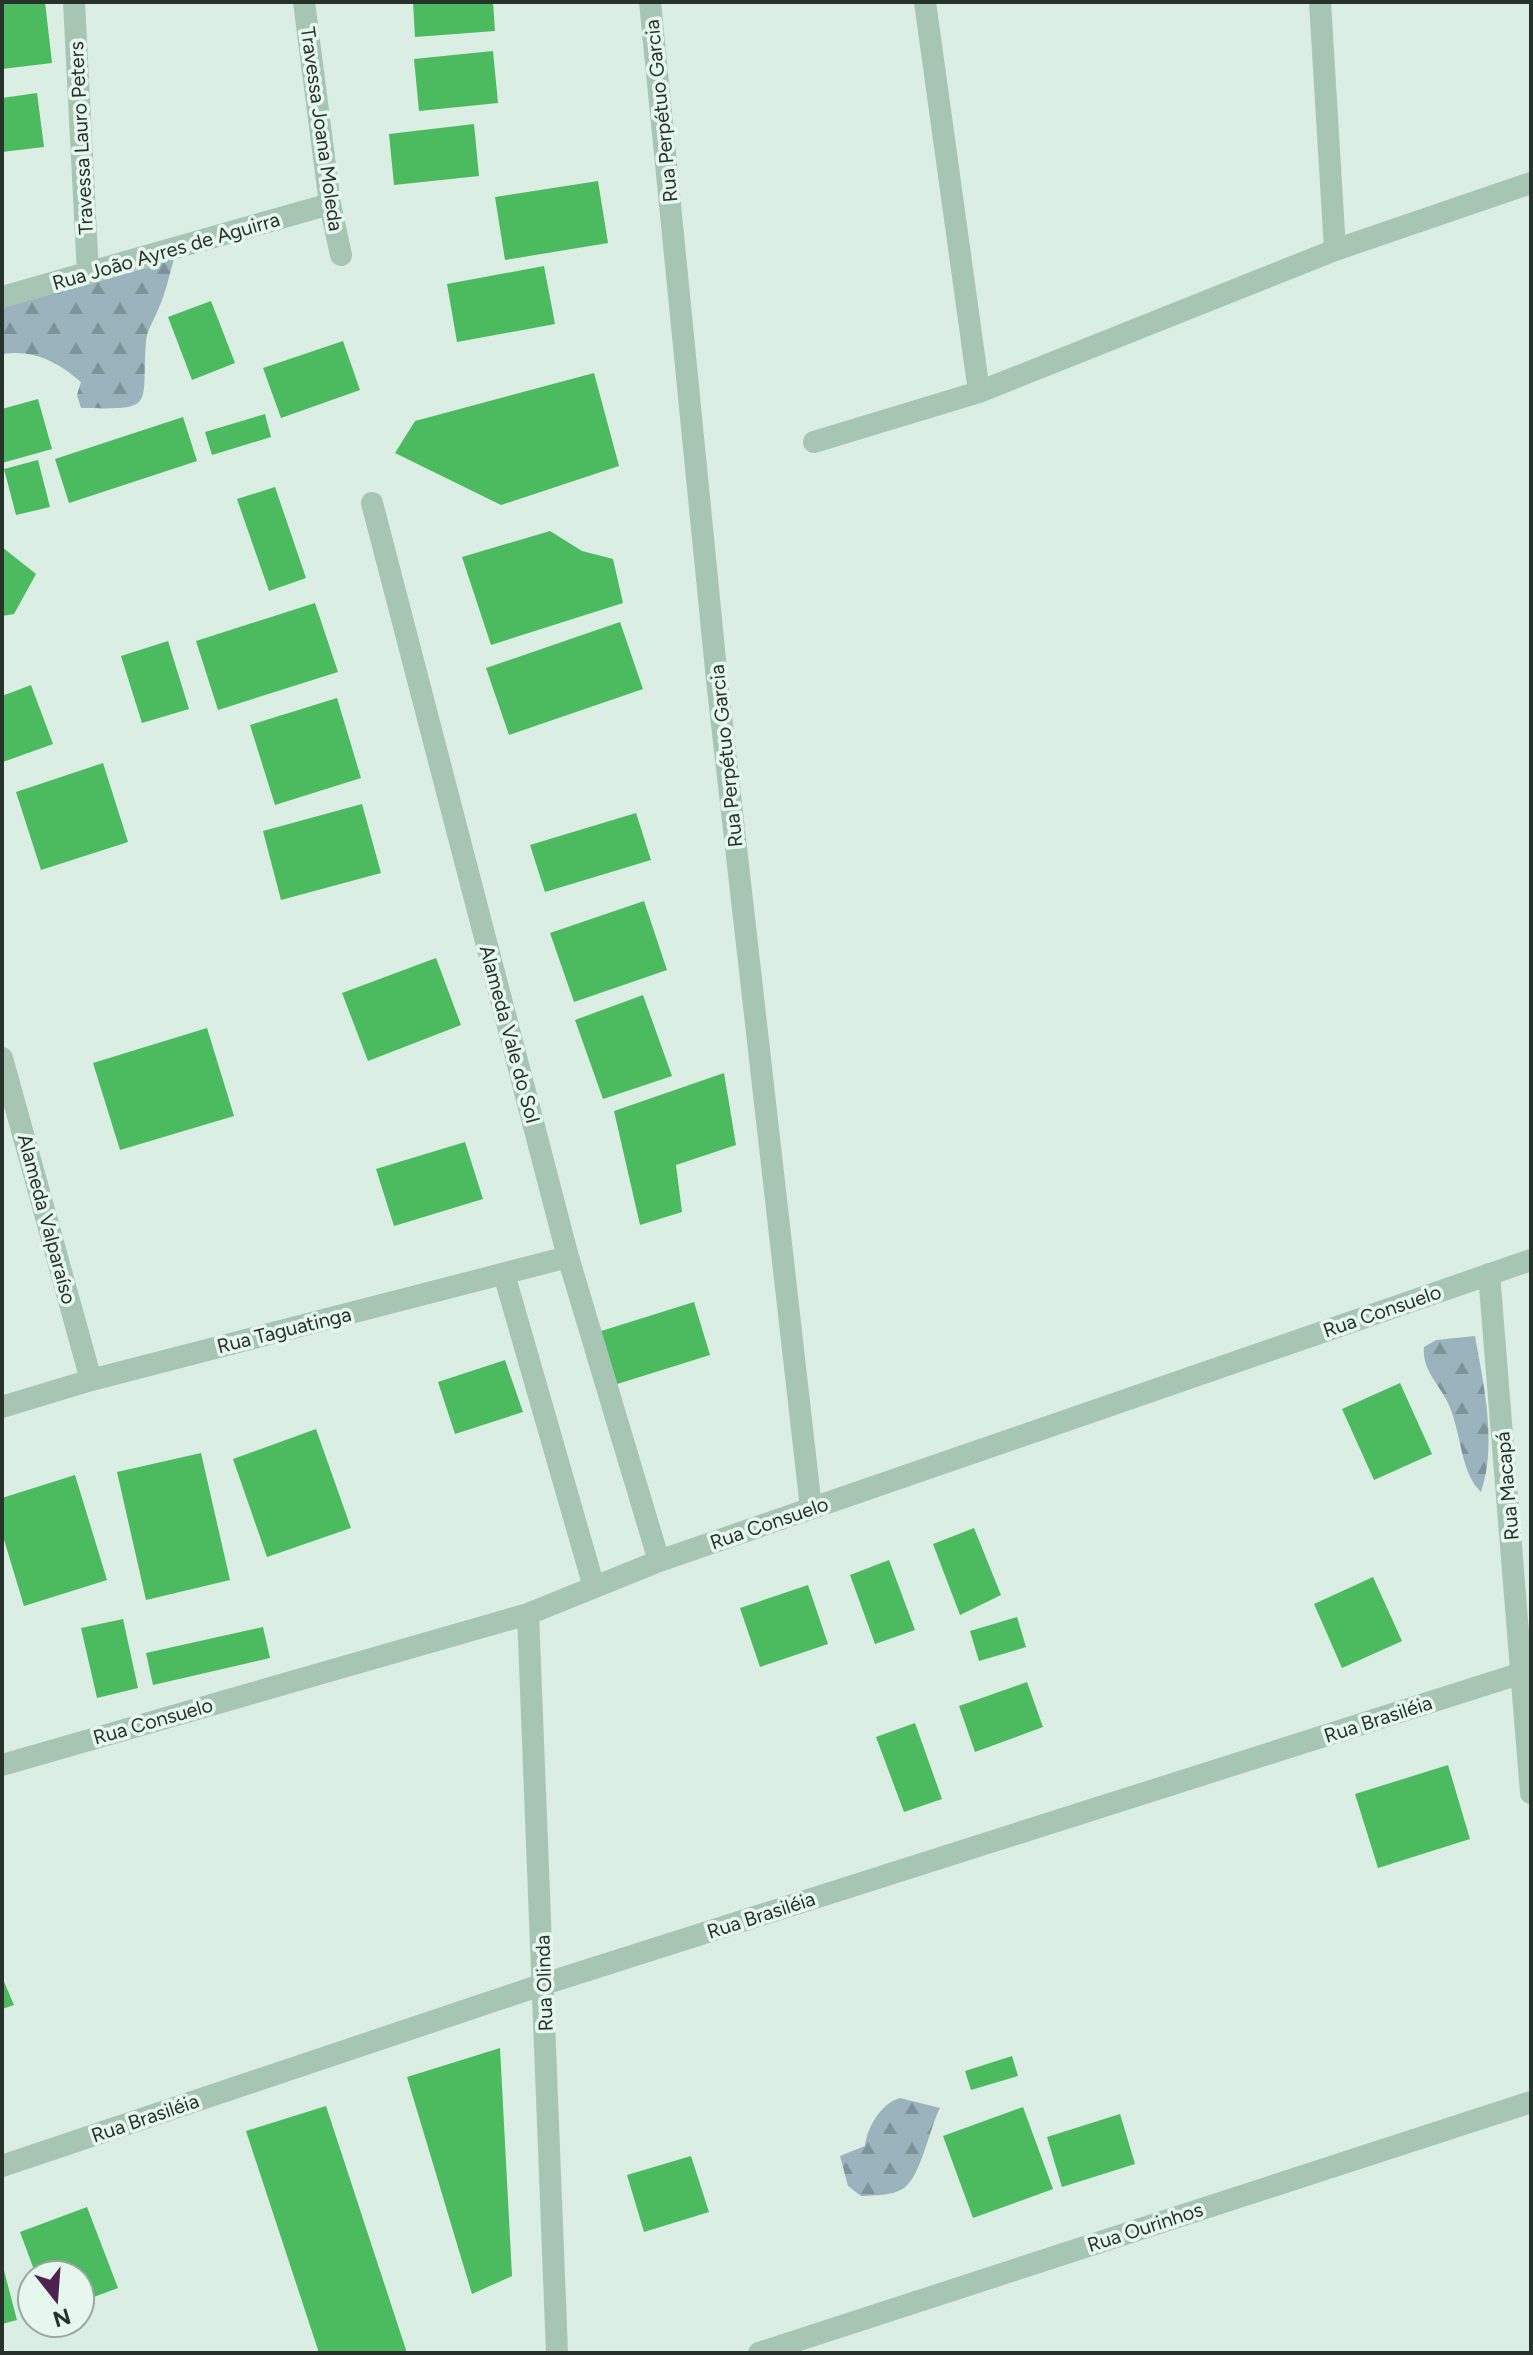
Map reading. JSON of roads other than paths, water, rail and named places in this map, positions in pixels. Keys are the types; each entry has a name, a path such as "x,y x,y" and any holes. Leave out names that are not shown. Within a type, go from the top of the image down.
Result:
{"street":[{"name":"Travessa Lauro Peters","path":"74,2 88,274"},
{"name":"Travessa Joana Moleda","path":"304,2 330,204 341,255"},
{"name":"Rua Perpétuo Garcia","path":"650,2 717,680 811,1508"},
{"path":"925,2 979,392"},
{"path":"1320,2 1335,250"},
{"path":"814,442 979,392 1335,250 1531,183"},
{"name":"Rua João Ayres de Aguirra","path":"2,297 330,204"},
{"name":"Alameda Vale do Sol","path":"372,503 568,1257 659,1561"},
{"name":"Alameda Valparaíso","path":"2,1058 91,1380"},
{"name":"Rua Taguatinga","path":"2,1407 91,1380 568,1257"},
{"name":"Rua Consuelo","path":"2,1765 528,1614 659,1561 1531,1260"},
{"path":"504,1274 594,1587"},
{"name":"Rua Macapá","path":"1489,1274 1531,1793"},
{"name":"Rua Olinda","path":"528,1614 557,2353"},
{"name":"Rua Brasiléia","path":"2,2166 544,1984 1522,1673"},
{"name":"Rua Ourinhos","path":"759,2353 1531,2102"}]}
